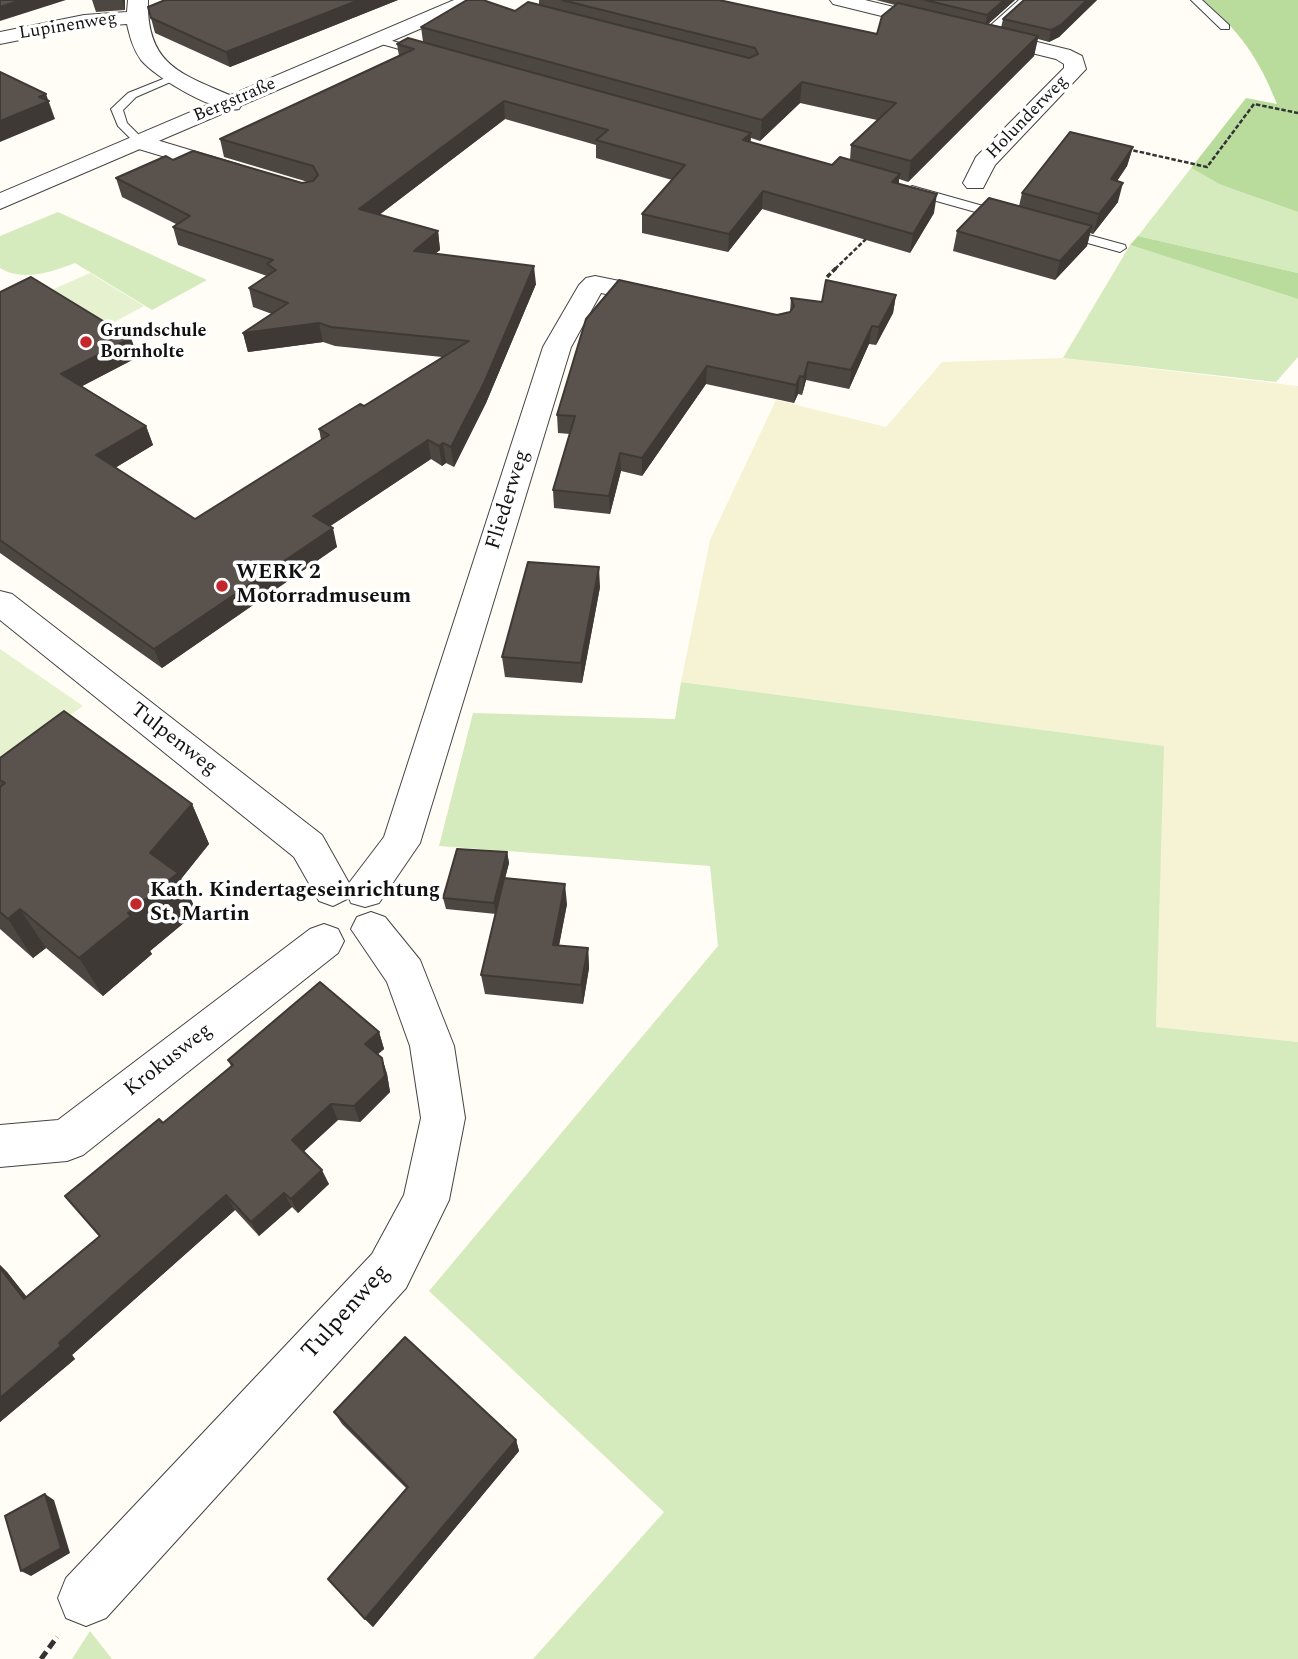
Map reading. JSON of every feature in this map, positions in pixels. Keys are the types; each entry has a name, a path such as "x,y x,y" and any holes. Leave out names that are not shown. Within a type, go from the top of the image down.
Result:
{"street":[{"name":"Holunderweg","path":"844,0 892,18 986,35 1063,54 1074,61 1075,69 984,162 975,183"},
{"name":"Bergstraße","path":"0,202 378,40 475,2"},
{"name":"Lupinenweg","path":"0,38 137,9"},
{"path":"137,9 143,50 177,77 231,103"},
{"path":"140,142 255,177"},
{"name":"Fliederweg","path":"356,903 401,843 557,347 588,291 595,284 608,285 698,305"},
{"name":"Tulpenweg","path":"0,603 307,846 356,903 405,973 432,1046 443,1118 426,1200 389,1271 86,1598"},
{"path":"314,902 356,903 357,940 344,943 324,941 312,932 308,922 309,911 314,902"},
{"name":"Krokusweg","path":"0,1146 67,1140 324,941"}],"lane":[{"path":"986,35 1025,0"},
{"path":"1196,0 1225,27"},
{"path":"378,40 432,55"},
{"path":"140,142 122,124 117,109 132,94 177,77"},
{"path":"902,187 1017,219"},
{"path":"1056,230 1119,248"}],"path":[{"path":"1127,149 1207,167 1254,104 1298,113"},
{"path":"827,277 915,191"}],"shaded area":[{"path":"1063,358 1298,386 1298,1042 1156,1027 1163,746 681,682 710,540 776,400 886,427 942,362"}],"green space":[{"path":"1203,0 1298,0 1298,212 1221,185 1191,168 1246,98 1277,104 1247,47"},
{"path":"1191,168 1221,185 1298,212 1298,273 1138,236"},
{"path":"58,212 207,280 152,310 75,263 27,275 0,268 0,236"},
{"path":"1138,236 1298,273 1298,299 1130,245"},
{"path":"1130,245 1298,299 1298,357 1276,382 1063,358"},
{"path":"90,273 144,306 96,332 38,296"},
{"path":"0,649 83,706 0,764"},
{"path":"681,682 1164,746 1156,1027 1298,1042 1298,1659 533,1659 664,1512 429,1291 718,946 710,866 439,846 473,713 675,719"},
{"path":"90,1631 112,1659 72,1659"}],"building":[{"path":"0,0 21,0 0,7"},
{"path":"165,0 359,0 226,52 151,18 148,7"},
{"path":"467,0 483,0 515,11 528,2 749,58 758,54 755,48 562,0 719,0 877,34 882,16 898,3 1038,36 911,161 851,145 896,103 802,82 762,120 421,27"},
{"path":"925,0 1004,0 987,15"},
{"path":"1024,0 1087,0 1061,25 1051,30 1003,19"},
{"path":"408,38 751,133 743,140 832,165 840,157 900,174 892,182 937,194 913,234 763,191 729,234 642,214 685,165 596,140 608,130 504,101 359,209 438,231 414,251 534,266 484,383 451,447 443,443 439,446 428,440 313,516 333,528 154,649 0,540 0,292 31,277 131,338 61,374 146,426 96,455 195,519 329,435 319,429 360,404 364,406 469,341 331,327 319,323 243,333 288,303 249,288 276,270 267,264 273,260 173,227 190,216 116,178 166,156 173,160 193,151 302,183 313,181 318,175 313,166 220,139 414,49 397,44"},
{"path":"0,72 46,94 39,97 49,101 0,121"},
{"path":"1070,132 1133,147 1111,179 1123,183 1099,214 1022,193"},
{"path":"989,198 1092,226 1060,261 957,231"},
{"path":"619,280 777,315 790,312 794,306 791,298 822,302 826,280 896,295 879,327 872,326 851,370 808,362 804,377 800,376 796,385 707,366 642,458 620,453 609,496 553,490 575,416 557,415 586,319"},
{"path":"528,562 599,567 581,663 502,657"},
{"path":"64,711 192,804 150,853 178,873 128,913 131,916 79,958 20,909 8,919 0,912 0,787 5,783 0,780 0,758"},
{"path":"457,849 507,852 494,903 443,898"},
{"path":"504,878 565,884 553,945 588,948 581,985 481,975"},
{"path":"320,982 379,1032 365,1044 382,1058 385,1076 354,1106 331,1104 292,1140 322,1170 291,1199 284,1193 251,1222 226,1195 0,1398 0,1268 24,1299 100,1236 65,1196 159,1119 163,1123 233,1065 228,1060"},
{"path":"405,1337 516,1440 365,1619 328,1579 408,1487 334,1412"},
{"path":"45,1494 61,1548 21,1571 5,1516"}],"place":[{"name":"Grundschule Bornholte","path":"86,342"},
{"name":"WERK 2 Motorradmuseum","path":"222,586"},
{"name":"Kath. Kindertageseinrichtung St. Martin","path":"136,904"}]}
